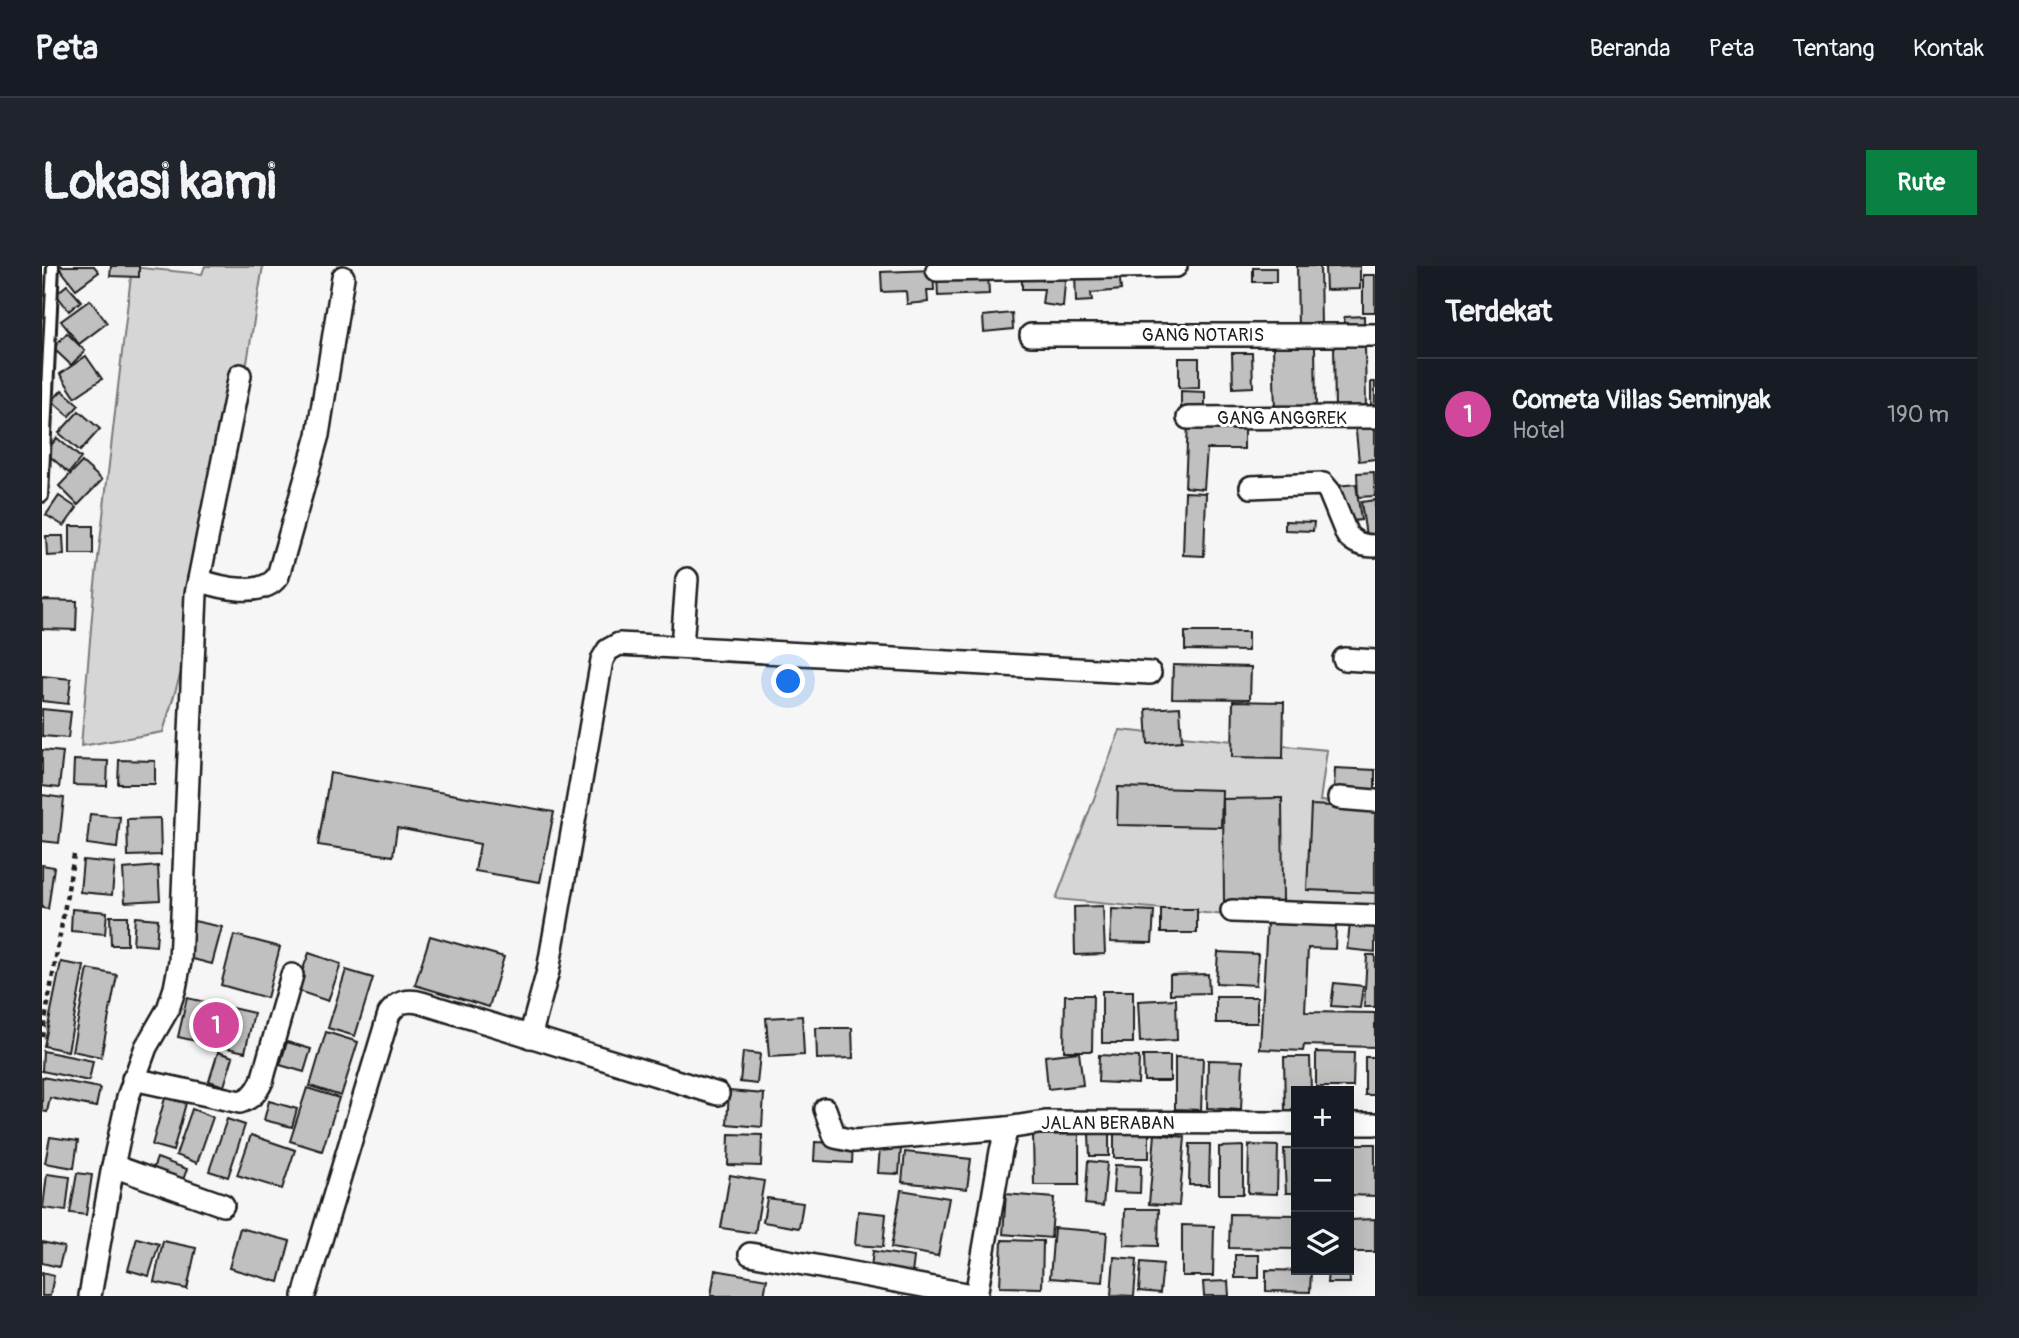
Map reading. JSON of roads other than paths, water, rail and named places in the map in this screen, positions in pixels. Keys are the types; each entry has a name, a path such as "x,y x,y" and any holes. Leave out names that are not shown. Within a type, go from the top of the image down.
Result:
{"street":[{"path":"937,270 1176,266"},
{"path":"199,580 257,589 266,587 278,576 318,436 343,277"},
{"name":"GANG NOTARIS","path":"1031,335 1375,335"},
{"path":"90,1296 113,1166 133,1079 146,1047 168,1009 180,961 196,594 240,375"},
{"name":"GANG ANGGREK","path":"1188,418 1375,417"},
{"path":"1251,488 1323,484 1329,491 1347,535 1362,545 1375,546"},
{"path":"682,646 687,579"},
{"path":"530,1037 548,971 602,660 608,650 619,644 682,646 1150,673"},
{"path":"1344,659 1375,661"},
{"path":"1339,798 1375,801"},
{"path":"1232,911 1375,916"},
{"path":"133,1079 240,1102 250,1099 262,1081 292,975"},
{"path":"304,1296 386,1027 394,1008 409,999 718,1094"},
{"name":"JALAN BERABAN","path":"825,1109 831,1132 842,1140 1068,1121 1291,1123"},
{"path":"1354,1124 1375,1124"},
{"path":"750,1254 976,1296 1007,1128"},
{"path":"113,1166 223,1205"}],"lane":[{"path":"42,496 53,266"}],"place":[{"name":"Cometa Villas Seminyak","path":"216,1025"}]}
